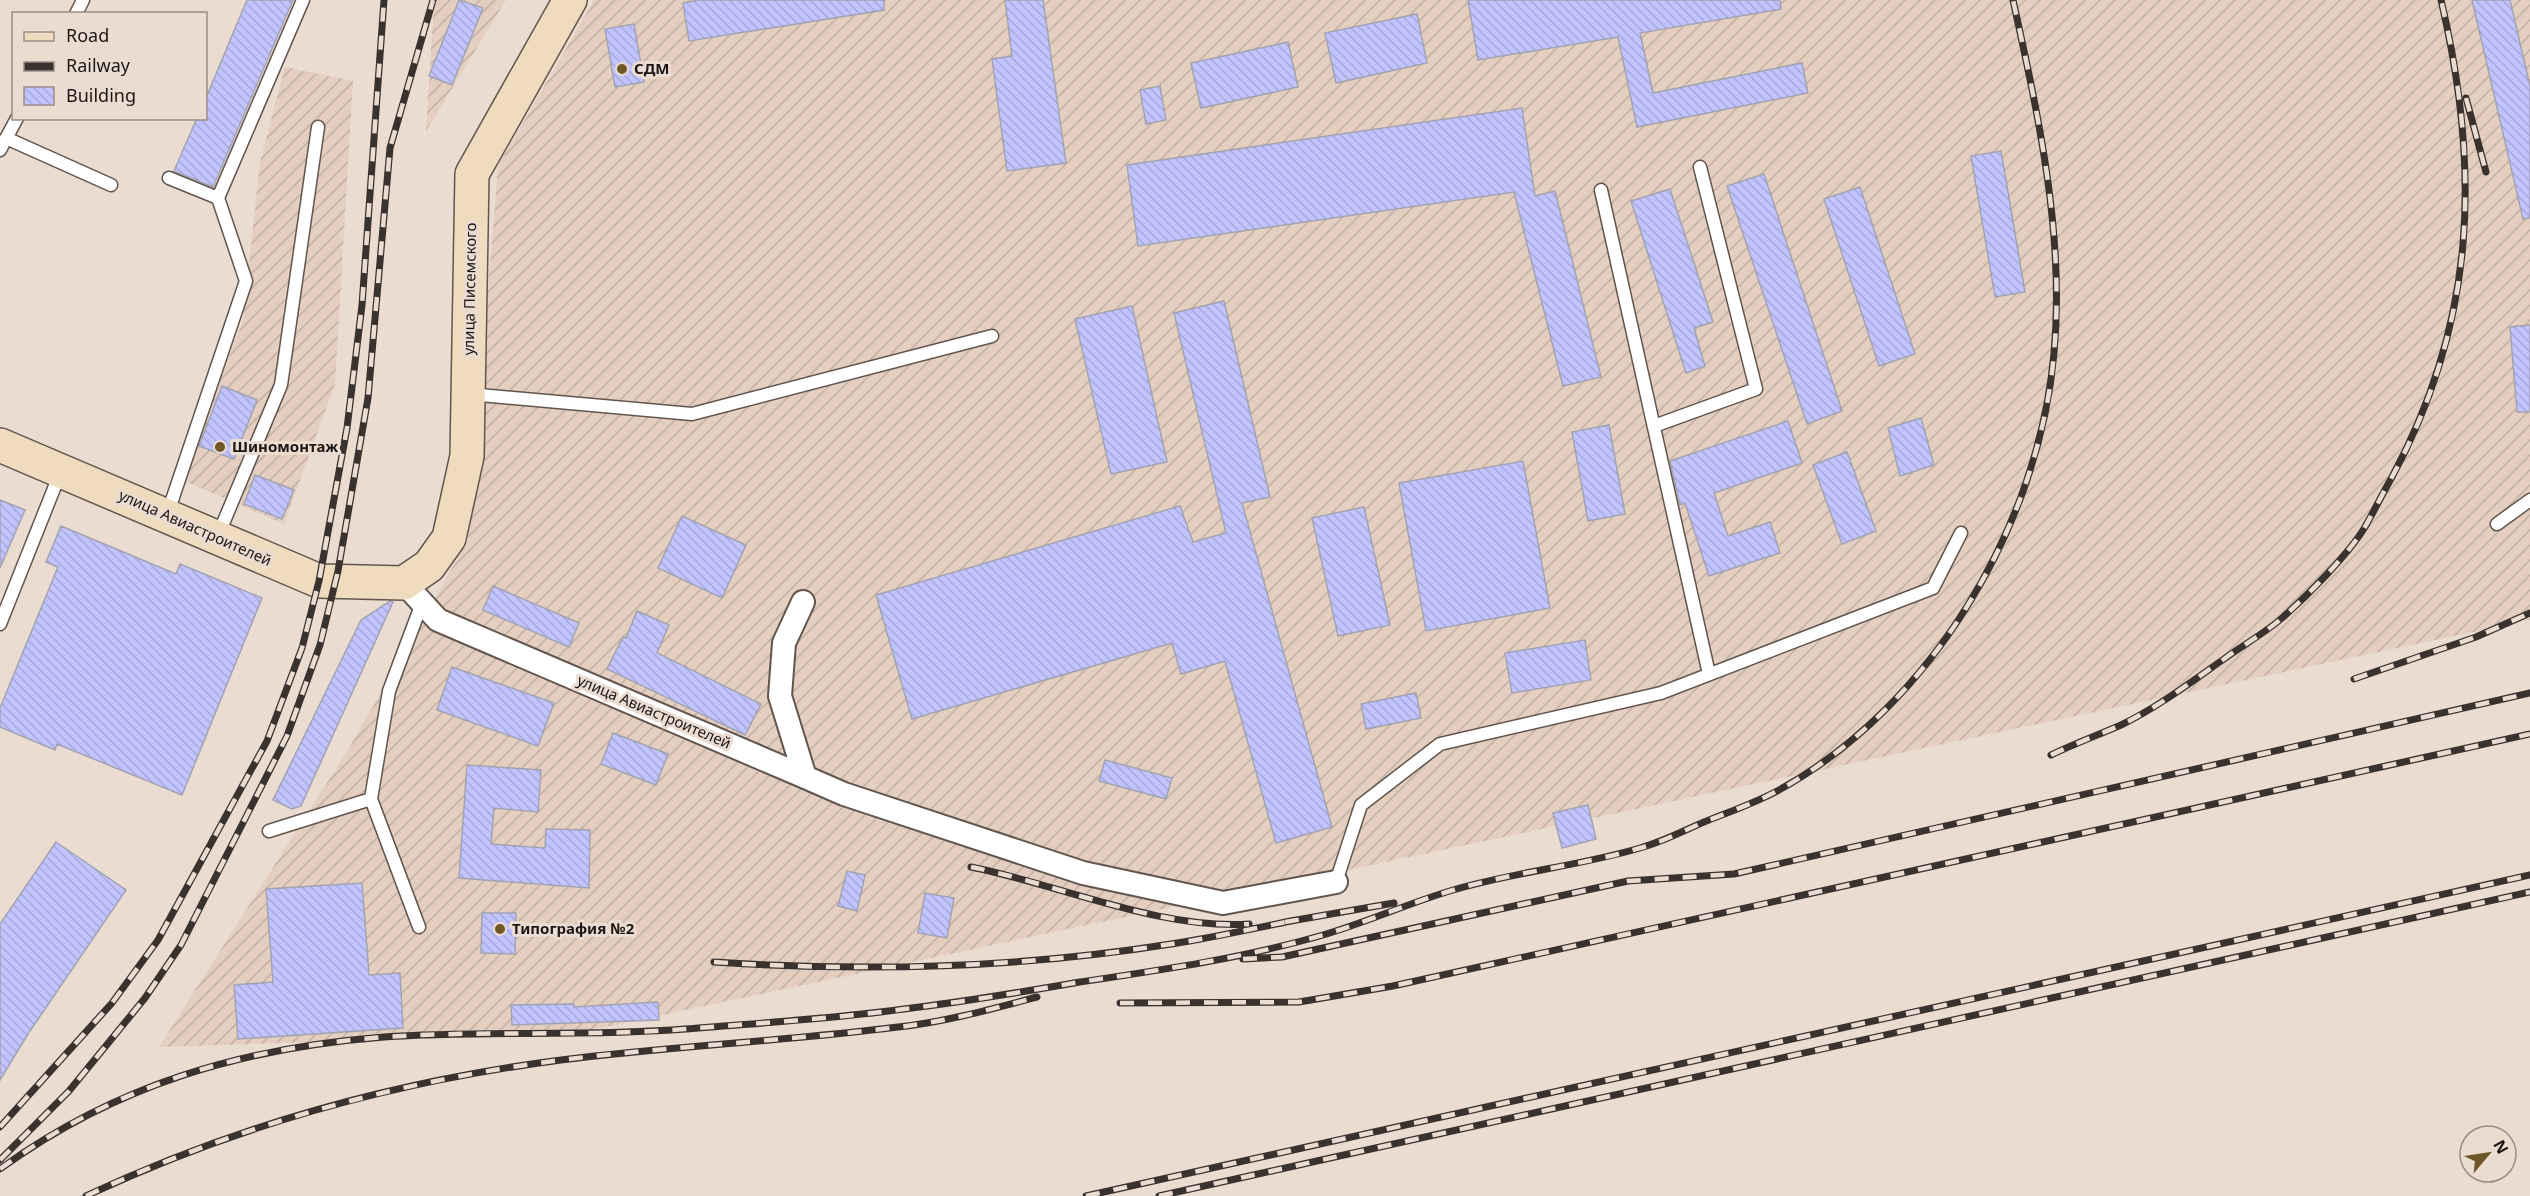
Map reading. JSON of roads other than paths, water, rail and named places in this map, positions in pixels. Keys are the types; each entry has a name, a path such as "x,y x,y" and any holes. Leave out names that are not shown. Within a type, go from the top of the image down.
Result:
{"street":[{"name":"улица Писемского","path":"413,593 448,538 467,456 472,174 570,0"},
{"name":"улица Авиастроителей","path":"0,445 319,581 413,593 438,620 844,794 1083,873 1223,903 1336,882"},
{"path":"803,602 784,643 780,696 806,777"}],"lane":[{"path":"166,515 246,281 218,198 303,0"},
{"path":"0,150 16,120"},
{"path":"217,539 281,385 318,127"},
{"path":"6,138 111,185"},
{"path":"1654,426 1756,389 1700,167"},
{"path":"169,178 218,198"},
{"path":"1601,190 1709,675"},
{"path":"468,394 692,414 992,336"},
{"path":"0,624 61,470"},
{"path":"2497,524 2530,500"},
{"path":"1336,882 1361,805 1440,744 1661,693 1933,588 1962,533"},
{"path":"413,593 389,691 371,799 418,927"},
{"path":"269,831 371,799"}],"railway":[{"path":"0,1127 112,1003 158,940 267,741 302,648 319,581 347,428 362,305 384,0"},
{"path":"0,1160 69,1091 145,998 181,945 287,736 320,645 338,571 368,398 390,148 433,0"},
{"path":"0,1169 89,1114 135,1093 230,1061 280,1050 384,1037 647,1031 822,1018 970,1000 1202,963 1323,935 1437,895 1476,884 1594,860 1640,848 1664,840 1779,790 1834,754 1884,710 1929,660 1968,604 2001,545 2026,482 2044,418 2054,353 2056,264 2040,131 2013,0"},
{"path":"2051,755 2121,725 2148,710 2275,623 2315,587 2358,538 2392,477 2420,419 2441,361 2455,302 2463,244 2465,184 2462,124 2454,63 2441,0"},
{"path":"2466,98 2486,172"},
{"path":"2354,679 2476,637 2530,613"},
{"path":"1243,959 1282,957 1628,881 1734,874 2530,693"},
{"path":"1120,1003 1299,1002 1393,986 2530,734"},
{"path":"971,867 1145,913 1215,924 1249,924"},
{"path":"1086,1196 2530,875"},
{"path":"1159,1196 2530,892"},
{"path":"1285,922 1394,903"},
{"path":"714,962 828,967 1000,963 1171,944 1291,921"},
{"path":"86,1196 200,1148 259,1128 318,1110 439,1080 561,1060 916,1025 968,1015 1037,997"}],"place":[{"name":"СДМ","path":"622,69"},
{"name":"Шиномонтаж","path":"220,447"},
{"name":"Типография №2","path":"500,929"}]}
